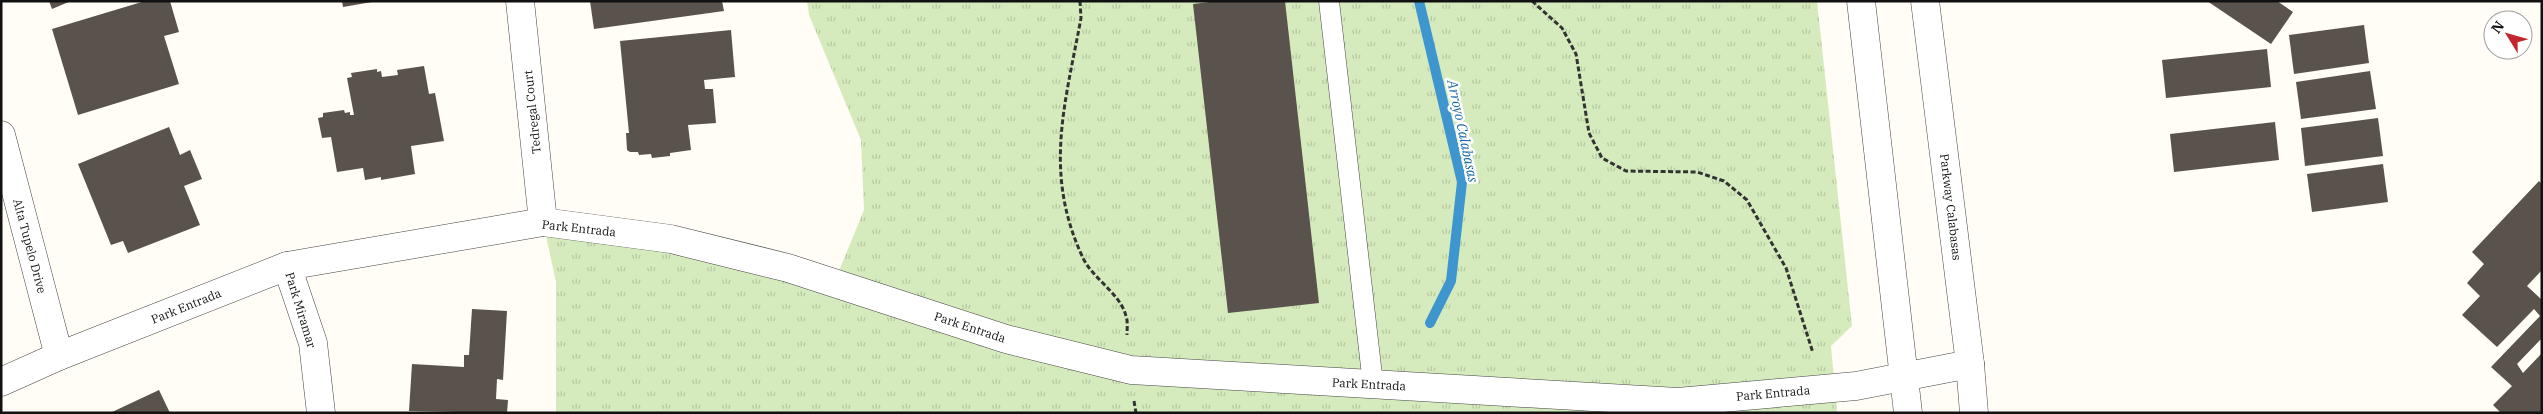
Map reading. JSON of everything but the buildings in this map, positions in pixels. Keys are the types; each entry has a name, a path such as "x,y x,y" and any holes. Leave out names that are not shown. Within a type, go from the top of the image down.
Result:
{"street":[{"name":"Tedregal Court","path":"520,1 543,222"},
{"path":"1860,1 1908,413"},
{"name":"Parkway Calabasas","path":"1925,1 1970,364 1974,413"},
{"name":"Alta Tupelo Drive","path":"1,135 59,356"},
{"name":"Park Entrada","path":"1,382 59,356 287,266 543,222 671,239 788,268 1006,339 1131,370 1678,402 1856,386 1970,364"},
{"name":"Park Miramar","path":"287,266 313,343 321,413"}],"lane":[{"path":"1329,1 1373,384"}],"path":[{"path":"1080,1 1081,18 1061,126 1060,173 1067,219 1084,260 1126,316 1127,337"},
{"path":"1532,1 1562,28 1576,54 1590,133 1602,158 1626,171 1698,172 1724,181 1747,200 1786,268 1813,353"}],"green space":[{"path":"807,1 1817,1 1852,326 1831,346 1837,413 556,413 556,282 543,222 834,283 864,210 861,140 809,15"}],"waterway":[{"name":"Arroyo Calabasas","path":"1419,1 1462,182 1451,281 1430,323"}]}
